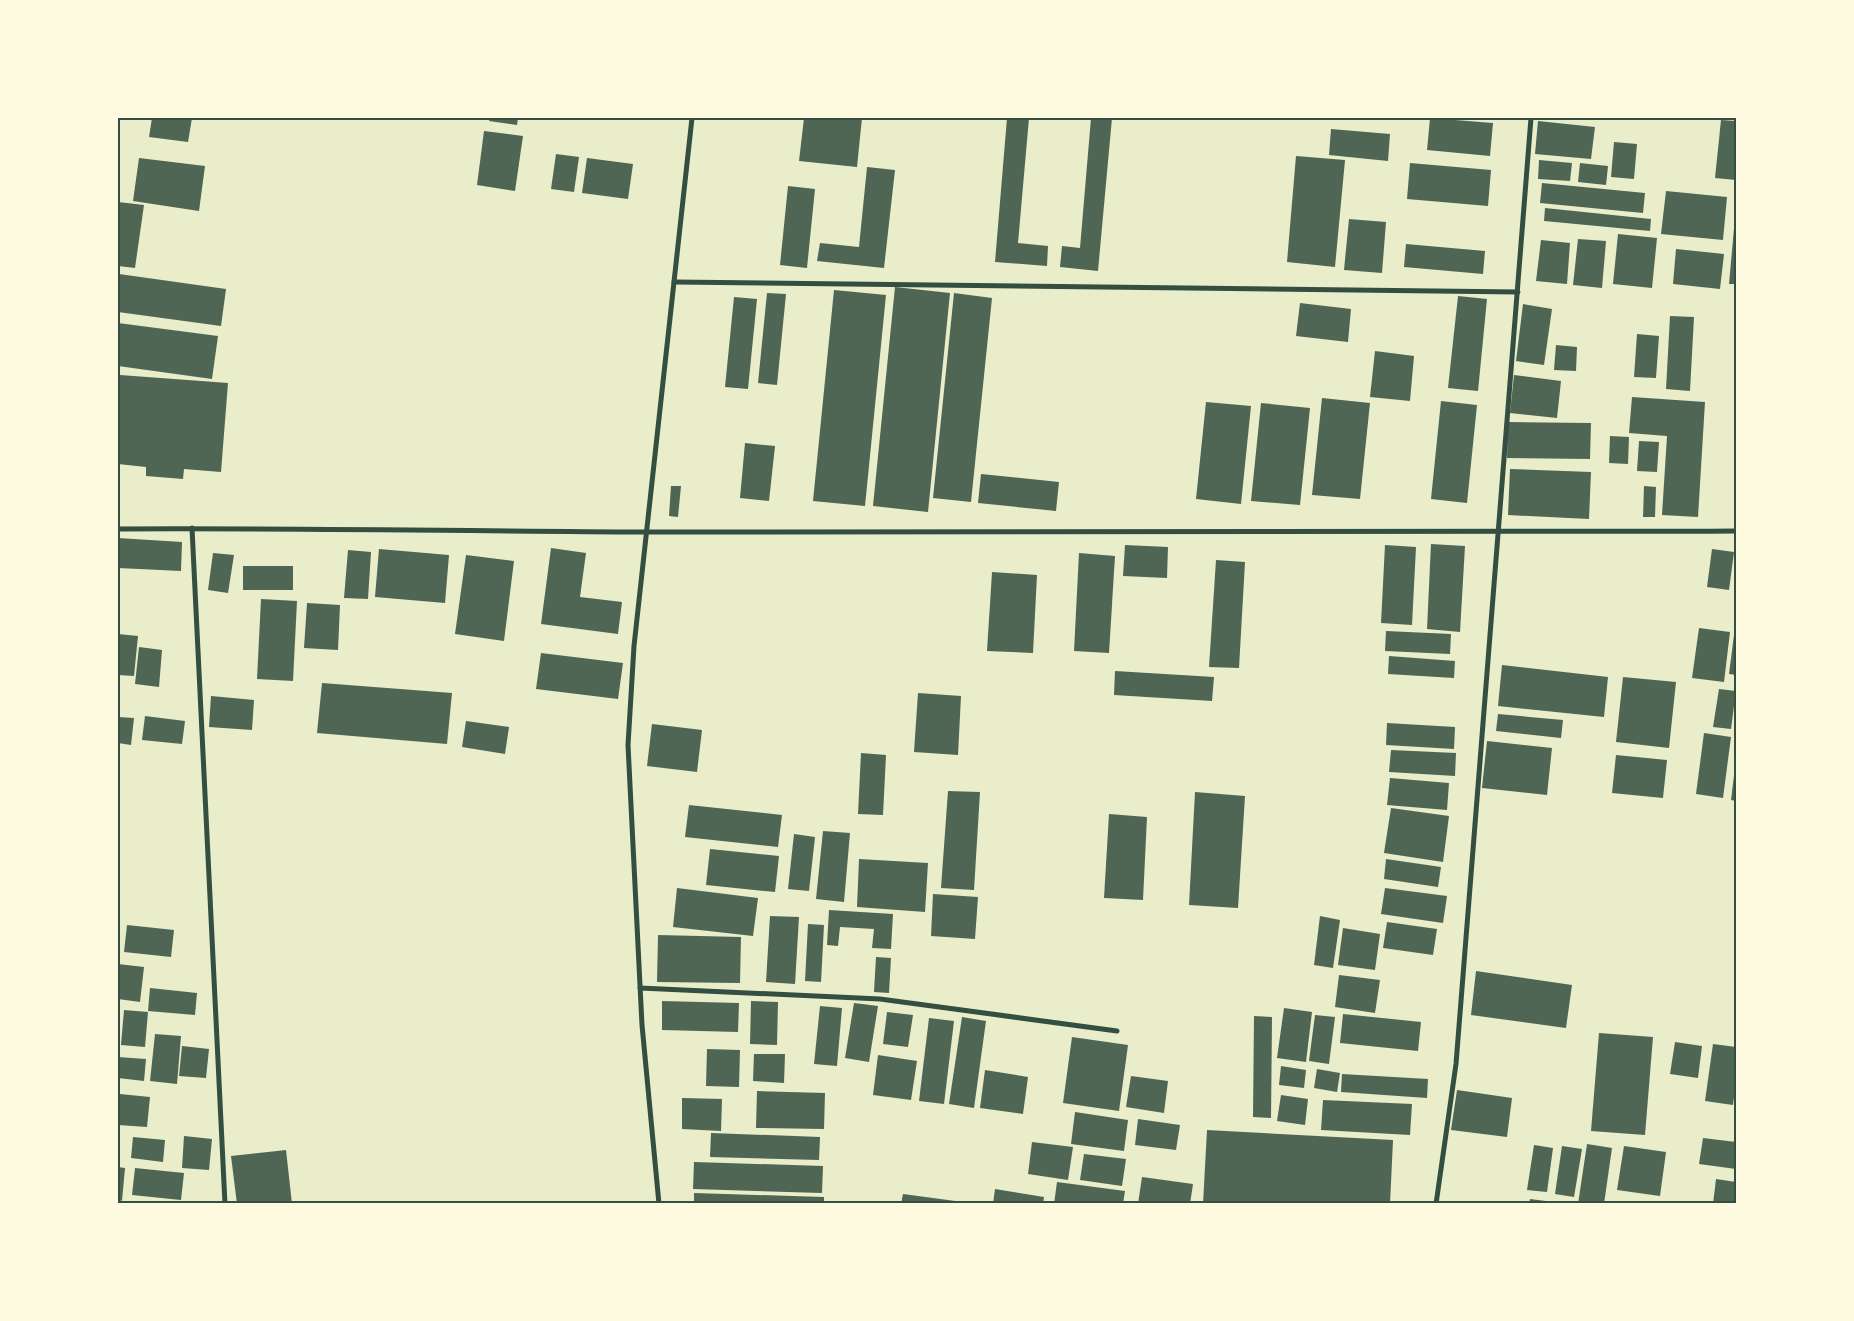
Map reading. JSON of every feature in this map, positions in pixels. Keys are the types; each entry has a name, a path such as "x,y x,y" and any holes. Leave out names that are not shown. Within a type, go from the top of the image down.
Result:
{"street":[{"path":"659,1204 640,988 628,745 634,646 692,118"},
{"path":"1436,1204 1456,1064 1531,118"},
{"path":"674,282 1518,292"},
{"path":"192,528 224,1204"},
{"path":"118,529 647,532 1499,533 1736,531"},
{"path":"640,988 880,999 1117,1031"}],"building":[{"path":"152,118 192,118 188,142 149,137"},
{"path":"490,118 518,118 517,125 489,121"},
{"path":"804,118 862,118 857,167 799,161"},
{"path":"1007,118 1029,118 1018,243 1048,246 1047,266 995,262"},
{"path":"1091,118 1112,118 1098,271 1060,267 1062,246 1080,248"},
{"path":"1430,118 1493,123 1490,156 1427,150"},
{"path":"1721,120 1736,121 1736,180 1715,178"},
{"path":"1538,121 1595,127 1591,159 1535,154"},
{"path":"1331,129 1390,134 1388,161 1329,155"},
{"path":"484,131 523,136 515,191 477,185"},
{"path":"1614,142 1637,144 1634,179 1611,177"},
{"path":"556,154 579,157 574,192 551,189"},
{"path":"1296,156 1345,160 1335,267 1287,262"},
{"path":"139,158 205,166 199,211 133,201"},
{"path":"587,158 633,164 628,199 582,193"},
{"path":"1539,160 1572,163 1570,181 1538,179"},
{"path":"1410,163 1491,170 1488,206 1407,199"},
{"path":"1580,163 1608,166 1606,185 1578,182"},
{"path":"867,167 895,170 884,268 817,261 820,243 859,247"},
{"path":"1542,183 1645,193 1643,213 1540,203"},
{"path":"788,186 815,189 807,268 780,265"},
{"path":"1666,191 1727,197 1723,240 1661,234"},
{"path":"118,202 144,205 135,268 118,266"},
{"path":"1545,208 1651,219 1650,231 1544,221"},
{"path":"1735,217 1736,284 1729,284"},
{"path":"1349,219 1386,222 1382,273 1344,270"},
{"path":"1618,234 1657,238 1652,288 1613,284"},
{"path":"1578,239 1606,241 1602,288 1573,285"},
{"path":"1541,240 1570,243 1567,284 1536,281"},
{"path":"1406,244 1485,251 1483,274 1404,267"},
{"path":"1676,249 1724,254 1720,289 1673,284"},
{"path":"119,274 226,289 221,326 118,312"},
{"path":"895,287 950,293 928,512 873,506"},
{"path":"834,290 886,295 865,506 813,501"},
{"path":"767,293 786,294 777,385 758,383"},
{"path":"954,293 992,298 971,502 933,498"},
{"path":"1458,296 1487,299 1478,391 1448,388"},
{"path":"734,297 757,299 748,389 725,387"},
{"path":"1300,303 1351,309 1348,342 1296,336"},
{"path":"1523,304 1552,309 1544,365 1516,361"},
{"path":"1670,316 1694,317 1690,391 1666,389"},
{"path":"118,323 218,336 212,379 118,366"},
{"path":"1637,334 1659,336 1656,378 1634,377"},
{"path":"1556,345 1577,347 1576,371 1554,370"},
{"path":"1375,351 1414,356 1410,401 1370,397"},
{"path":"120,375 228,383 221,472 184,469 183,479 146,476 146,467 118,464"},
{"path":"1514,375 1561,381 1557,418 1510,413"},
{"path":"1632,397 1705,402 1698,517 1662,515 1667,436 1629,433"},
{"path":"1322,398 1370,403 1360,499 1312,495"},
{"path":"1441,401 1477,405 1467,503 1431,499"},
{"path":"1206,402 1251,406 1241,504 1196,499"},
{"path":"1261,403 1310,408 1300,505 1251,501"},
{"path":"1508,422 1591,423 1590,459 1507,458"},
{"path":"1610,436 1629,437 1628,464 1609,463"},
{"path":"1639,441 1659,442 1657,472 1637,471"},
{"path":"745,443 775,446 769,501 740,498"},
{"path":"1510,469 1591,472 1589,519 1508,515"},
{"path":"981,474 1059,482 1056,511 978,503"},
{"path":"671,486 681,486 678,517 669,516"},
{"path":"1644,486 1656,487 1655,517 1643,517"},
{"path":"118,538 182,542 181,571 118,568"},
{"path":"1431,544 1465,546 1460,632 1427,629"},
{"path":"1125,545 1168,547 1167,578 1123,576"},
{"path":"1385,545 1416,547 1412,625 1381,623"},
{"path":"551,548 586,553 580,597 622,602 618,634 541,624"},
{"path":"379,549 449,555 445,603 375,597"},
{"path":"1712,549 1734,552 1729,590 1707,587"},
{"path":"348,550 371,552 368,599 344,598"},
{"path":"213,553 234,555 228,593 208,590"},
{"path":"1079,553 1115,556 1109,653 1074,651"},
{"path":"466,555 514,561 504,641 455,634"},
{"path":"1216,560 1245,562 1239,668 1209,667"},
{"path":"243,566 293,566 293,590 243,590"},
{"path":"992,572 1037,575 1033,653 987,651"},
{"path":"261,599 297,601 293,681 257,679"},
{"path":"307,603 340,605 338,650 304,648"},
{"path":"1736,627 1736,675 1729,674"},
{"path":"1699,628 1730,632 1724,682 1692,678"},
{"path":"1386,631 1451,634 1450,654 1385,651"},
{"path":"118,634 138,636 134,676 118,675"},
{"path":"139,647 162,650 159,687 135,684"},
{"path":"541,653 623,663 618,699 536,689"},
{"path":"1389,656 1455,661 1454,678 1388,674"},
{"path":"1502,665 1608,677 1604,717 1498,706"},
{"path":"1115,671 1214,677 1212,701 1114,695"},
{"path":"1623,677 1676,682 1669,748 1616,742"},
{"path":"322,683 452,693 447,744 317,733"},
{"path":"1719,689 1736,691 1731,729 1713,727"},
{"path":"918,693 961,696 958,755 914,752"},
{"path":"211,696 254,700 252,730 209,727"},
{"path":"1498,714 1563,720 1561,738 1496,731"},
{"path":"145,716 185,721 182,744 142,740"},
{"path":"118,717 134,718 131,745 118,743"},
{"path":"466,721 509,727 505,754 462,747"},
{"path":"1387,723 1455,727 1454,749 1386,745"},
{"path":"652,724 702,730 697,772 647,766"},
{"path":"1704,733 1731,737 1723,798 1696,794"},
{"path":"1487,741 1552,748 1547,795 1482,788"},
{"path":"1391,750 1456,753 1455,776 1389,772"},
{"path":"861,753 886,755 883,815 858,814"},
{"path":"1616,755 1667,760 1663,798 1612,793"},
{"path":"1736,767 1736,801 1731,800"},
{"path":"1390,778 1449,783 1447,810 1387,805"},
{"path":"948,791 980,792 974,890 941,888"},
{"path":"1195,792 1245,796 1238,908 1189,905"},
{"path":"689,805 782,815 778,847 685,837"},
{"path":"1391,808 1449,816 1443,862 1384,853"},
{"path":"1109,814 1147,817 1143,900 1104,898"},
{"path":"823,831 850,833 844,902 816,899"},
{"path":"794,834 815,837 809,891 788,889"},
{"path":"710,849 779,856 775,892 706,885"},
{"path":"859,859 928,863 925,912 857,907"},
{"path":"1386,859 1441,867 1438,887 1384,879"},
{"path":"677,888 758,898 753,936 673,927"},
{"path":"1385,888 1447,896 1443,923 1381,914"},
{"path":"933,894 978,897 975,939 931,936"},
{"path":"829,910 893,914 891,949 872,948 874,929 840,927 838,946 827,945"},
{"path":"770,916 799,917 795,984 766,982"},
{"path":"1320,916 1340,920 1333,968 1314,965"},
{"path":"1387,922 1437,929 1433,955 1383,948"},
{"path":"808,924 824,925 821,982 805,981"},
{"path":"127,925 174,930 171,957 124,952"},
{"path":"1343,928 1380,934 1375,970 1338,965"},
{"path":"658,935 741,937 740,983 657,982"},
{"path":"876,957 891,958 889,993 874,992"},
{"path":"118,964 144,967 140,1002 118,999"},
{"path":"1476,971 1572,985 1566,1028 1471,1015"},
{"path":"1339,975 1380,980 1375,1013 1335,1007"},
{"path":"150,988 197,993 195,1015 148,1011"},
{"path":"662,1001 739,1003 738,1032 662,1030"},
{"path":"751,1001 778,1002 777,1045 750,1044"},
{"path":"854,1003 878,1006 869,1062 845,1058"},
{"path":"820,1006 842,1008 837,1066 814,1064"},
{"path":"1284,1008 1312,1012 1306,1062 1277,1058"},
{"path":"124,1010 148,1012 145,1047 121,1045"},
{"path":"887,1012 913,1015 908,1047 883,1044"},
{"path":"1343,1014 1421,1022 1418,1051 1340,1043"},
{"path":"1315,1015 1335,1017 1329,1064 1309,1061"},
{"path":"1254,1016 1272,1017 1271,1118 1253,1117"},
{"path":"962,1017 986,1021 974,1108 949,1104"},
{"path":"929,1018 954,1021 944,1104 919,1101"},
{"path":"1599,1033 1653,1037 1645,1135 1591,1131"},
{"path":"155,1034 181,1036 177,1084 150,1081"},
{"path":"1072,1037 1128,1045 1119,1111 1063,1103"},
{"path":"1675,1042 1702,1046 1698,1078 1670,1074"},
{"path":"1713,1044 1736,1047 1736,1081 1733,1105 1705,1101"},
{"path":"182,1046 209,1049 206,1078 179,1076"},
{"path":"707,1049 740,1050 739,1087 706,1086"},
{"path":"754,1054 785,1054 784,1083 753,1081"},
{"path":"878,1055 917,1061 911,1100 873,1095"},
{"path":"118,1057 146,1059 144,1081 118,1078"},
{"path":"1281,1066 1306,1070 1304,1088 1279,1085"},
{"path":"1317,1069 1340,1073 1337,1092 1314,1088"},
{"path":"985,1070 1028,1077 1023,1114 980,1108"},
{"path":"1342,1074 1428,1079 1427,1098 1341,1092"},
{"path":"1131,1076 1168,1081 1164,1113 1126,1107"},
{"path":"1457,1090 1512,1098 1507,1137 1451,1130"},
{"path":"757,1091 825,1093 824,1129 756,1128"},
{"path":"120,1094 150,1097 147,1127 118,1125"},
{"path":"1281,1095 1308,1099 1305,1125 1277,1121"},
{"path":"682,1098 722,1099 721,1131 682,1129"},
{"path":"1323,1100 1412,1104 1410,1135 1321,1130"},
{"path":"1075,1112 1128,1120 1124,1151 1071,1144"},
{"path":"1138,1119 1180,1125 1176,1150 1135,1145"},
{"path":"1207,1130 1393,1140 1390,1204 1203,1204"},
{"path":"711,1133 820,1137 819,1160 710,1157"},
{"path":"184,1136 212,1139 209,1170 182,1168"},
{"path":"133,1137 165,1140 163,1162 131,1158"},
{"path":"1703,1138 1736,1142 1736,1169 1699,1164"},
{"path":"1032,1142 1073,1147 1068,1180 1028,1174"},
{"path":"1587,1144 1612,1148 1604,1204 1578,1204"},
{"path":"1534,1145 1553,1148 1547,1192 1527,1190"},
{"path":"1562,1146 1582,1149 1574,1197 1555,1194"},
{"path":"1624,1146 1666,1152 1660,1196 1617,1190"},
{"path":"286,1150 292,1204 237,1204 231,1156"},
{"path":"1084,1154 1126,1159 1122,1186 1080,1180"},
{"path":"694,1162 823,1166 822,1193 693,1189"},
{"path":"118,1167 125,1168 122,1201 118,1200"},
{"path":"135,1168 184,1173 181,1200 132,1195"},
{"path":"1142,1177 1193,1184 1190,1204 1138,1204"},
{"path":"1716,1179 1736,1182 1736,1204 1713,1204"},
{"path":"1057,1182 1125,1191 1123,1204 1054,1204"},
{"path":"995,1189 1044,1197 1043,1204 993,1204"},
{"path":"694,1193 824,1197 824,1204 694,1204"},
{"path":"903,1194 963,1202 962,1204 901,1204"},
{"path":"1530,1199 1554,1202 1554,1204 1529,1204"}]}
